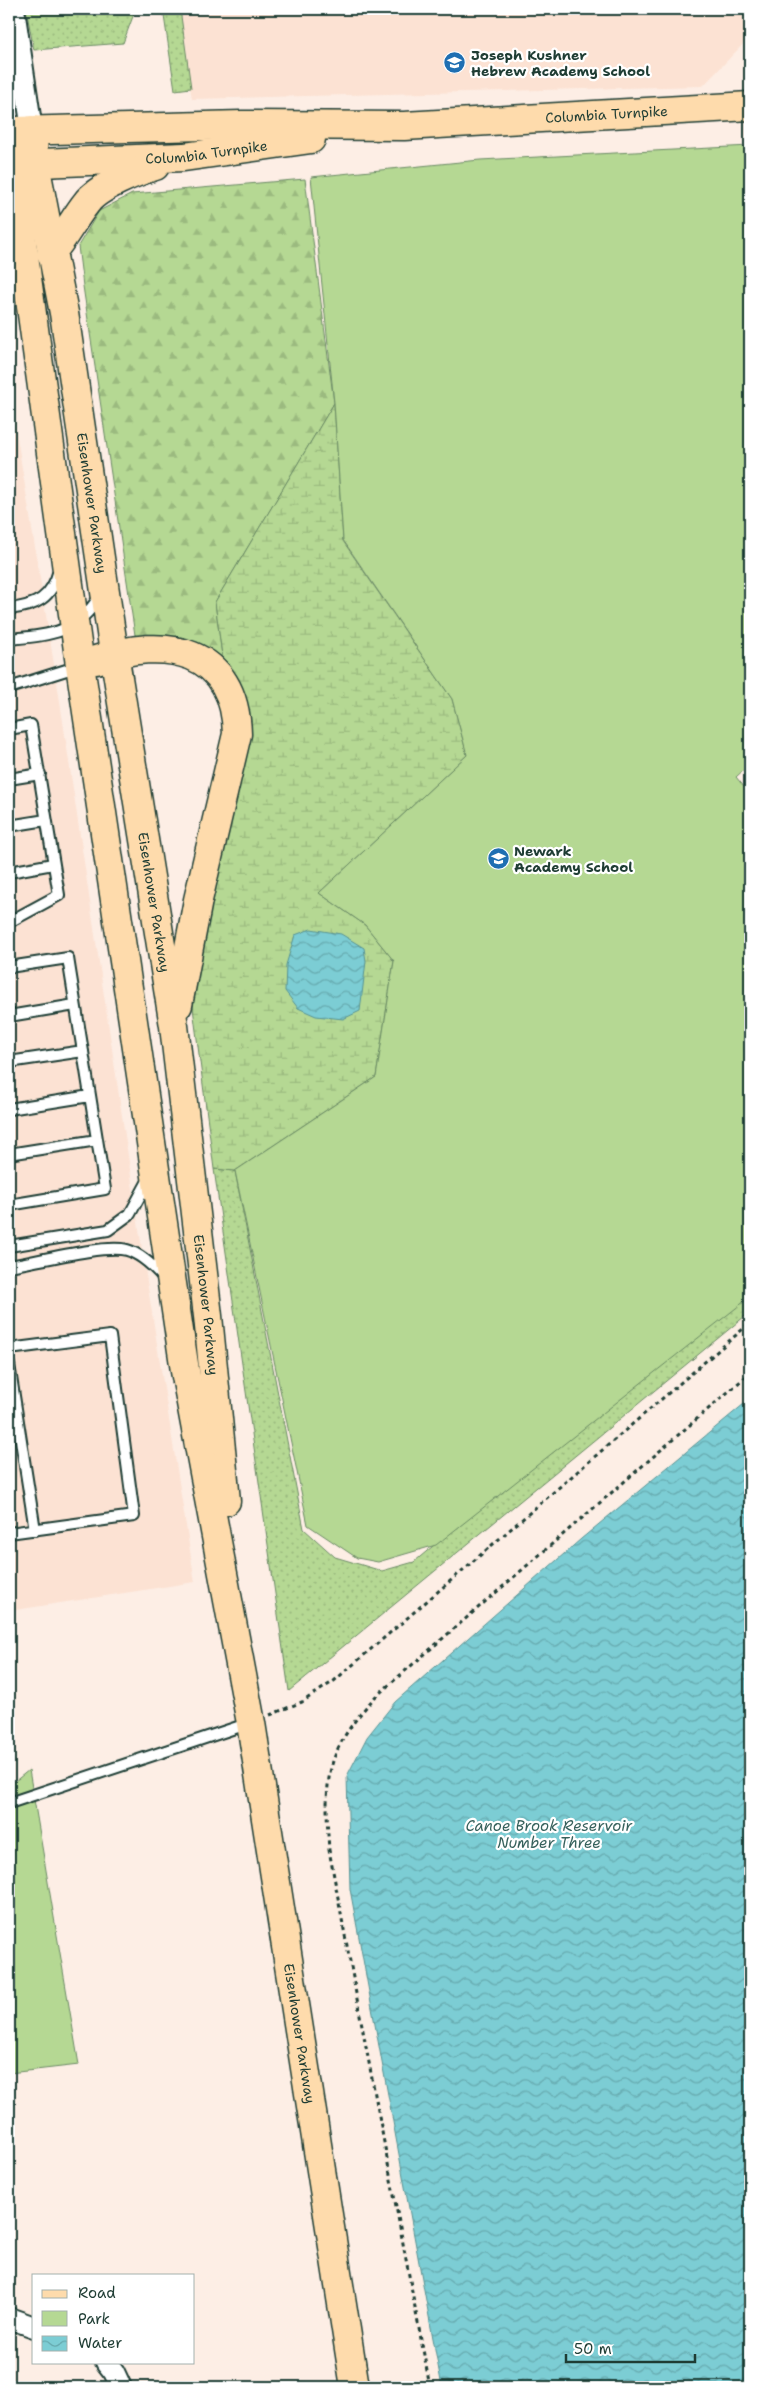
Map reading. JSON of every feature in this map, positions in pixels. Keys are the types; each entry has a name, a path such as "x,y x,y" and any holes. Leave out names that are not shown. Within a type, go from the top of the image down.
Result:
{"main road":[{"name":"Columbia Turnpike","path":"20,130 242,125 404,126 750,106"},
{"name":"Columbia Turnpike","path":"16,159 184,157 404,126"},
{"name":"Eisenhower Parkway","path":"20,130 16,159 14,214 154,1166 185,1371 244,1680 355,2387"},
{"path":"51,253 65,236 88,200 129,174 184,157"},
{"name":"Eisenhower Parkway","path":"16,159 51,253 64,313 114,653 174,1026 208,1316 244,1680"},
{"path":"80,666 114,653 155,648 172,649 188,654 202,662 220,679 233,700 237,717 237,734 198,900 174,1026"}],"street":[{"path":"14,9 20,130"},
{"path":"9,2318 32,2326"},
{"path":"108,2364 114,2372 120,2387"}],"lane":[{"path":"9,609 42,601 57,581 64,552"},
{"path":"9,639 46,636 74,625 89,613 105,588"},
{"path":"9,688 80,666"},
{"path":"9,730 32,725 59,895 9,922"},
{"path":"9,779 40,774"},
{"path":"9,826 46,820"},
{"path":"9,872 53,864"},
{"path":"9,967 68,958 105,1189 9,1205"},
{"path":"9,1016 75,1005"},
{"path":"9,1062 83,1051"},
{"path":"9,1109 90,1096"},
{"path":"9,1154 97,1140"},
{"path":"9,1246 108,1230 130,1214 144,1191 154,1166"},
{"path":"9,1266 102,1250 128,1250 152,1265 173,1288"},
{"path":"9,1350 110,1336 134,1516 9,1533"},
{"path":"9,1364 35,1530"},
{"path":"9,1803 251,1723"}],"path":[{"path":"251,1723 302,1702 334,1681 750,1323"},
{"path":"430,2387 329,1850 327,1798 329,1775 337,1748 354,1720 376,1697 750,1373"}],"shaded area":[{"name":"Joseph Kushner Hebrew Academy School","path":"177,9 742,9 746,41 703,86 192,99"},
{"path":"9,388 59,695 145,1269 195,1582 9,1611"}],"green space":[{"path":"26,9 140,9 135,11 123,43 34,50"},
{"path":"163,9 180,9 191,88 175,90"},
{"name":"Newark Academy School","path":"750,146 750,764 736,777 750,794 750,1297 436,1545 378,1562 357,1558 308,1525 235,1171 376,1077 394,961 365,925 319,893 467,755 452,699 343,540 334,403 311,177 480,160"},
{"path":"305,179 334,403 215,602 223,663 135,635 78,246 99,211 132,194"},
{"path":"334,403 343,541 452,699 467,755 319,893 365,925 394,961 376,1077 235,1171 214,1169 193,1008 202,935 249,739 223,663 215,602"},
{"path":"214,1169 235,1171 304,1529 335,1557 382,1571 414,1562 750,1280 750,1312 289,1691"},
{"path":"29,1770 79,2065 9,2073 9,1786"}],"water":[{"path":"311,929 341,934 364,948 366,961 360,1011 343,1019 316,1016 298,1008 285,991 286,965 295,935"},
{"name":"Canoe Brook Reservoir Number Three","path":"750,1399 750,2387 442,2387 350,1889 347,1776 367,1737 395,1702 581,1539"}],"place":[{"name":"Joseph Kushner Hebrew Academy School","path":"455,63"},
{"name":"Newark Academy School","path":"498,859"}]}
